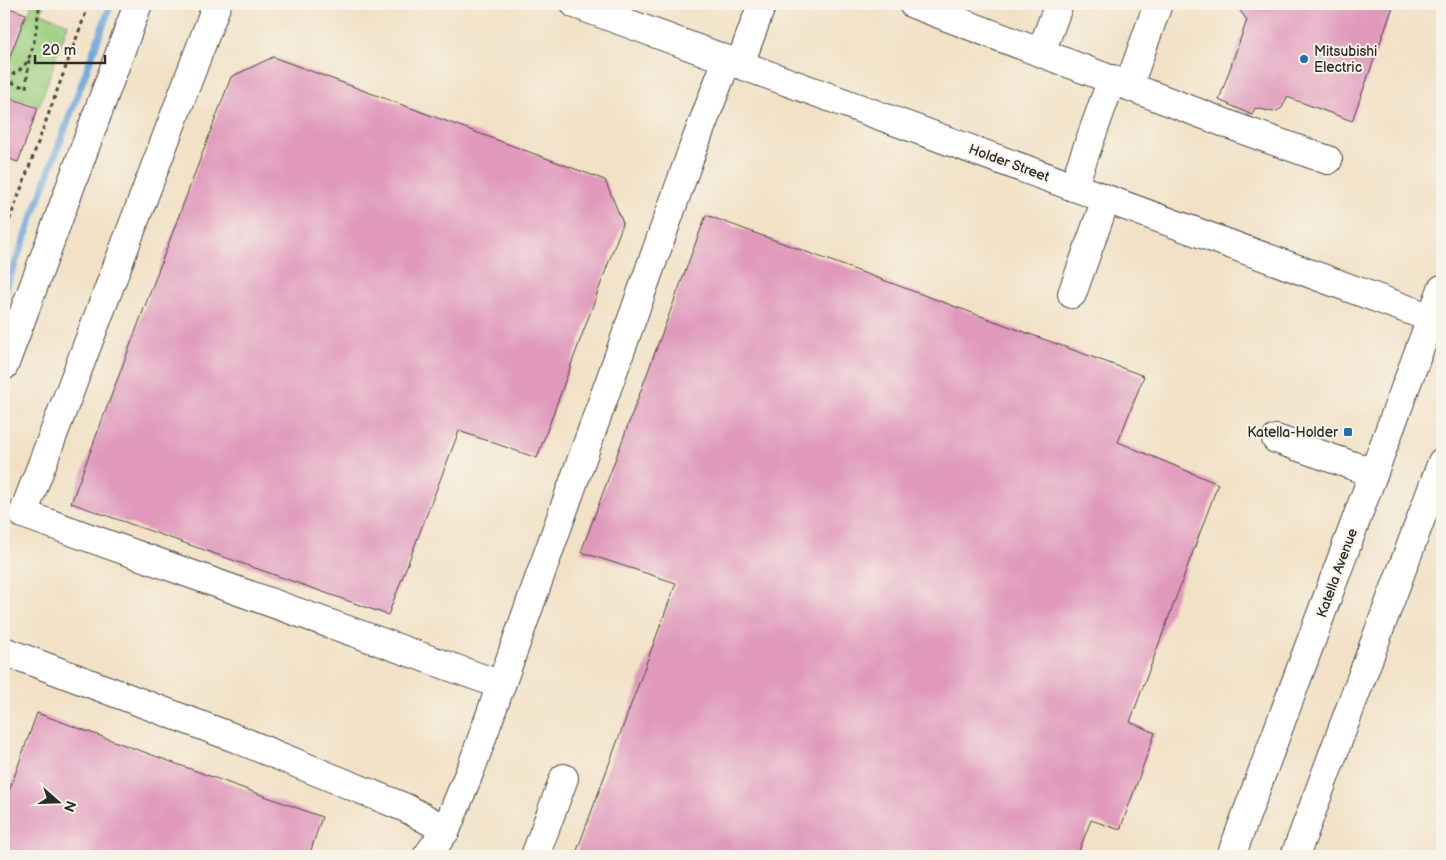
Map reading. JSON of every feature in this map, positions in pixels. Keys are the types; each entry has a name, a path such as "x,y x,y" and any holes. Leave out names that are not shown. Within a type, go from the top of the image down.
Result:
{"main road":[{"path":"4,366 138,4"},
{"path":"217,4 22,514 501,684"},
{"name":"Holder Street","path":"575,4 1437,320"},
{"path":"427,856 446,830 472,766 686,170 733,62 762,4"},
{"path":"913,4 952,11 1041,52 1246,131 1328,160"},
{"path":"1041,52 1058,4"},
{"path":"1073,187 1120,82 1158,4"},
{"path":"1072,294 1106,199"},
{"name":"Katella Avenue","path":"1231,856 1374,473 1437,320 1442,289"},
{"path":"1276,439 1374,473"},
{"path":"1295,856 1442,462"},
{"path":"4,651 317,771 406,808 446,830"},
{"path":"535,856 564,778"}],"path":[{"path":"4,78 26,88 29,58 40,4"},
{"path":"4,235 90,4"},
{"path":"4,78 24,66 29,58"}],"green space":[{"path":"32,4 44,4 41,13 68,24 39,106 4,94 4,66 8,67"}],"building":[{"name":"Mitsubishi Electric","path":"1235,4 1394,4 1352,121 1287,97 1282,108 1274,112 1255,108 1252,115 1219,100 1247,20"},
{"path":"9,8 26,14 7,64 4,63 4,11 7,12"},
{"path":"273,57 605,180 623,223 537,458 459,431 388,615 71,503 231,77"},
{"path":"4,96 38,108 18,162 4,157"},
{"path":"706,215 1144,376 1118,442 1218,484 1130,722 1155,733 1120,830 1091,820 1077,856 575,856 676,583 581,552"},
{"path":"37,713 322,817 309,856 4,856 4,805"}],"waterway":[{"path":"4,294 111,4"}],"place":[{"name":"Mitsubishi Electric","path":"1304,59"},
{"name":"Katella-Holder","path":"1348,432"}]}
